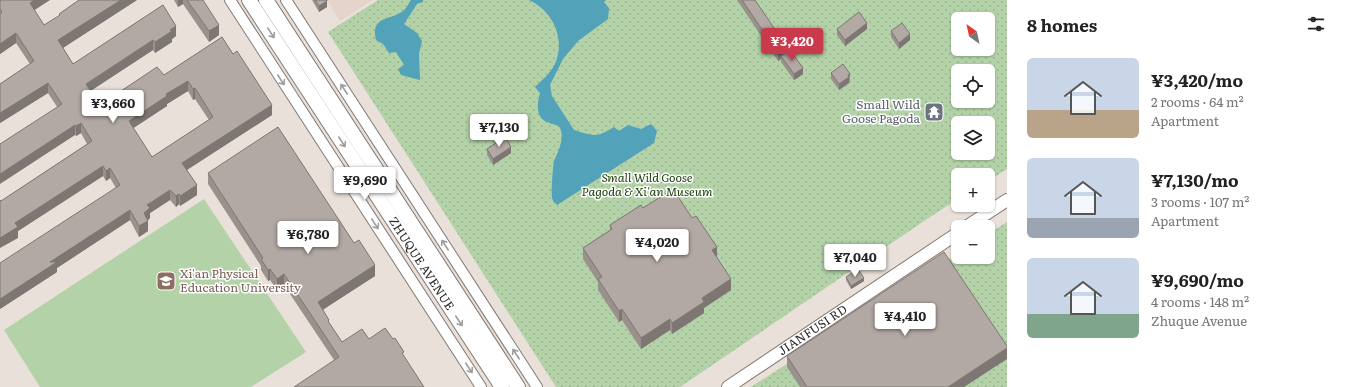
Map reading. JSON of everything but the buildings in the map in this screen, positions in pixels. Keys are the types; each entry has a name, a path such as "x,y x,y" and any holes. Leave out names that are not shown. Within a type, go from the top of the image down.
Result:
{"main road":[{"name":"ZHUQUE AVENUE","path":"249,0 502,387"},
{"name":"ZHUQUE AVENUE","path":"266,0 518,387"}],"street":[{"path":"230,0 481,387"},
{"path":"286,0 537,387"},
{"path":"977,220 1007,200"},
{"name":"JIANFUSI RD","path":"728,387 951,238"}],"shaded area":[{"path":"327,0 373,0 340,21"}],"green space":[{"name":"Small Wild Goose Pagoda & Xi'an Museum","path":"378,0 1007,0 1007,169 995,177 995,168 951,168 951,204 680,387 556,387 328,32"},
{"name":"Xi'an Physical Education University","path":"204,199 306,352 251,387 40,387 4,330"},
{"path":"1007,222 1007,387 751,387 951,258 951,264 995,264 995,230"}],"water":[{"path":"411,0 423,0 423,2 417,4 404,24 417,33 422,41 419,54 420,80 401,75 398,69 404,65 396,52 389,53 383,44 376,40 375,32 376,26 379,22 403,11"},
{"path":"529,0 606,0 604,2 609,8 608,19 578,41 563,59 550,85 552,96 574,130 595,135 603,133 614,127 619,131 628,125 641,129 651,124 657,131 654,143 557,205 552,198 552,179 554,161 562,136 558,126 545,121 539,115 538,102 540,93 535,87 548,74 555,64 558,55 558,36 551,18 545,11"}],"place":[{"name":"Small Wild Goose Pagoda","path":"934,112"},
{"name":"Xi'an Physical Education University","path":"166,281"}]}
